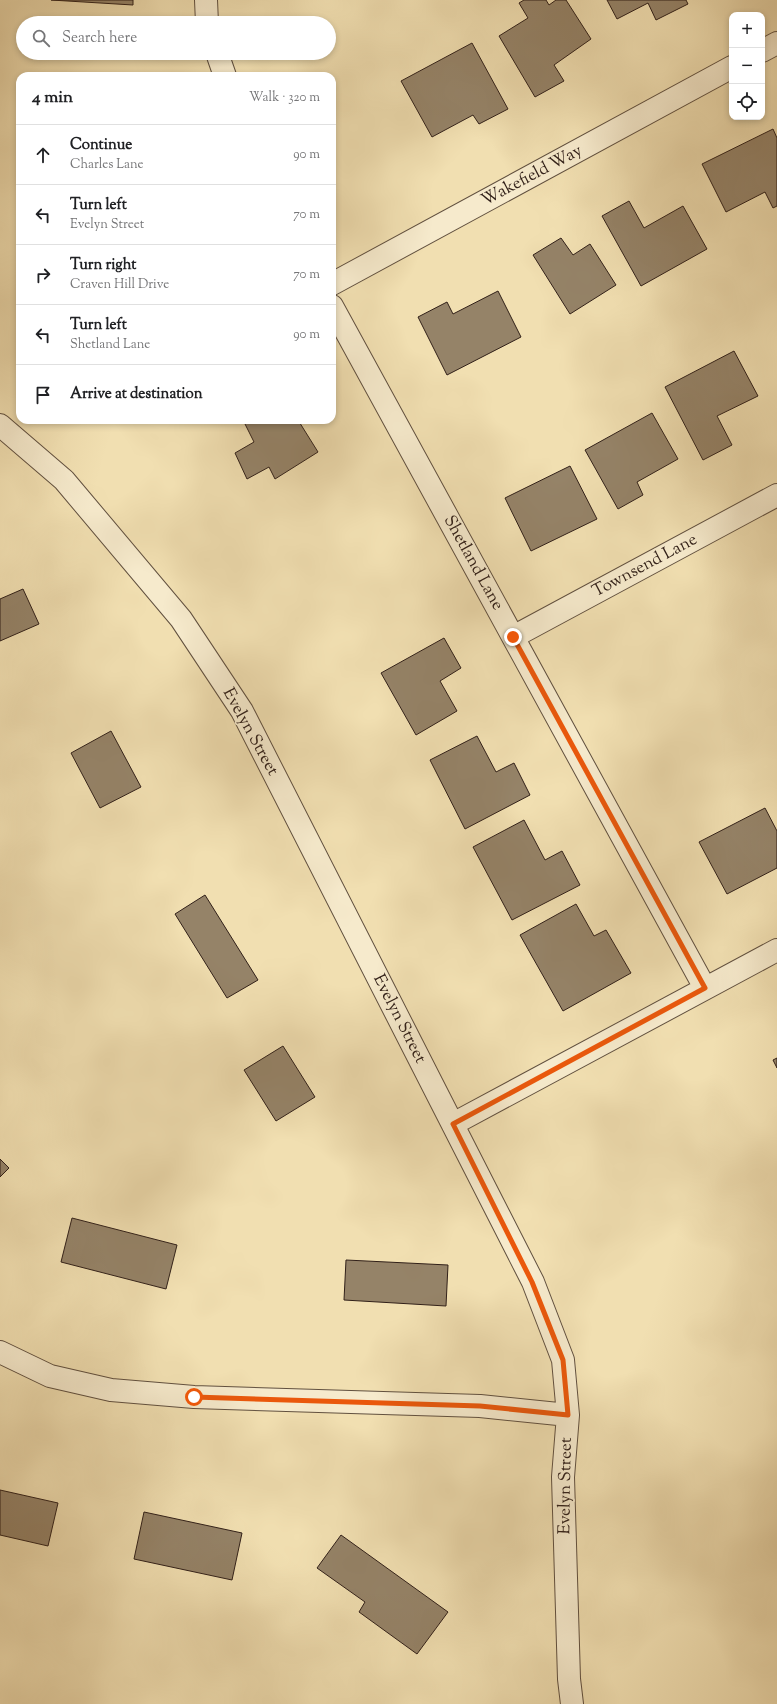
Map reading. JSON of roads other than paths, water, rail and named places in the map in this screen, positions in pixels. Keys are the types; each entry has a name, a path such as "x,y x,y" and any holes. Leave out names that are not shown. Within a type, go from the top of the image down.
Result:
{"street":[{"path":"206,0 207,16"},
{"path":"765,49 777,43"},
{"path":"219,60 223,72"},
{"name":"Wakefield Way","path":"336,282 729,69"},
{"name":"Shetland Lane","path":"336,313 705,988"},
{"name":"Evelyn Street","path":"4,433 64,480 181,619 242,711 532,1282 563,1360 568,1415 563,1477 569,1679 572,1704"},
{"name":"Townsend Lane","path":"513,637 777,495"},
{"path":"453,1124 777,950"},
{"path":"0,1352 50,1376 111,1390 194,1397 480,1406 568,1415"}]}
